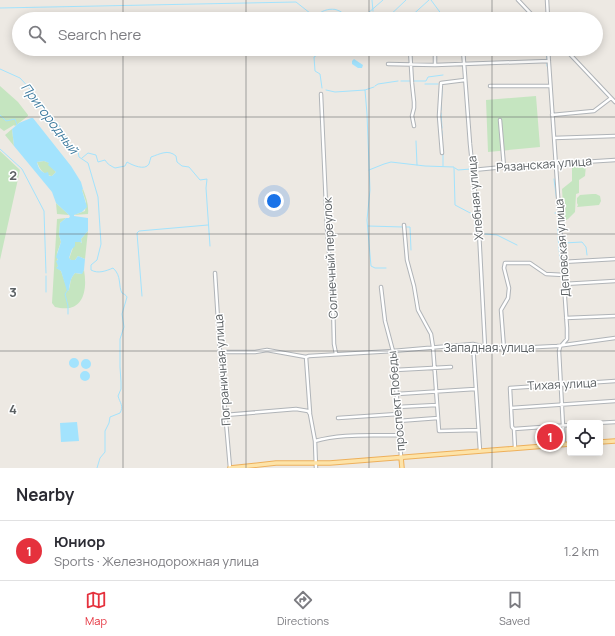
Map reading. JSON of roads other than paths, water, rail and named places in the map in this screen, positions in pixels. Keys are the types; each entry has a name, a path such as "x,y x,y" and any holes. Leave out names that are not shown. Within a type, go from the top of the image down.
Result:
{"main road":[{"path":"603,442 615,441"},
{"path":"230,468 276,463 316,466 401,457 567,444"},
{"name":"проспект Победы","path":"401,457 402,468"}],"street":[{"path":"518,0 529,12"},
{"path":"547,0 548,12"},
{"path":"410,56 414,102 412,116 414,126"},
{"path":"435,56 435,65"},
{"name":"Хлебная улица","path":"463,56 470,144 479,231 485,347"},
{"name":"Деповская улица","path":"549,56 567,336 566,341 562,345 559,352 564,445"},
{"path":"572,56 615,102"},
{"path":"388,64 410,63 435,65 549,61"},
{"path":"442,153 439,116 440,83 465,80"},
{"path":"490,86 550,86"},
{"name":"Солнечный переулок","path":"321,94 327,228 333,302 334,344 336,354"},
{"path":"552,115 594,111 611,98"},
{"path":"500,120 504,167"},
{"path":"554,138 615,136"},
{"name":"Рязанская улица","path":"473,170 615,160"},
{"path":"404,225 408,260 418,310 431,334 440,431 478,430"},
{"path":"562,262 615,259"},
{"path":"504,349 501,310 508,298 509,288 504,268 505,264 530,263 546,274 564,275"},
{"name":"Пограничная улица","path":"215,273 230,468"},
{"path":"564,284 615,281"},
{"name":"проспект Победы","path":"381,287 386,326 393,351 401,457"},
{"path":"566,318 615,316"},
{"name":"Западная улица","path":"220,352 255,352 267,350 306,358 309,356 473,344 504,349 562,345 615,338"},
{"path":"473,344 480,451"},
{"path":"306,358 310,414 315,441 316,466"},
{"path":"395,370 451,367"},
{"name":"Тихая улица","path":"510,408 510,388 615,381"},
{"path":"397,394 475,389"},
{"path":"515,449 514,429 512,427 510,408 615,401"},
{"path":"397,407 438,405"},
{"path":"225,415 296,409 308,411 310,414"},
{"path":"338,418 398,414"},
{"path":"398,421 438,418"},
{"path":"603,423 615,422"},
{"path":"514,429 567,425"},
{"path":"315,441 325,438 399,435"}],"water":[{"path":"354,59 363,65 362,68 358,68 352,64"},
{"path":"33,118 71,166 81,182 83,189 87,207 82,212 74,216 88,218 88,231 81,239 82,245 81,242 75,242 75,246 72,249 69,258 71,260 75,260 78,256 85,259 84,270 82,274 75,273 71,279 69,290 67,291 61,271 56,268 58,266 56,261 58,260 56,257 61,242 59,235 60,223 70,216 56,203 52,192 14,146 12,129 19,123","holes":["44,161 49,163 48,165 56,172 52,176 49,176 48,172 45,173 42,171 37,162"]},
{"path":"72,358 76,358 78,359 78,367 72,368 69,365 69,361"},
{"path":"84,359 88,359 90,360 90,368 84,369 81,366 81,362"},
{"path":"83,371 87,371 89,372 89,380 83,381 80,378 80,374"},
{"path":"77,422 79,441 61,442 60,423"}],"waterway":[{"path":"372,0 373,11"},
{"path":"369,12 383,0"},
{"path":"393,12 406,0"},
{"path":"416,12 429,0"},
{"path":"431,0 440,12"},
{"path":"0,8 296,2 309,12"},
{"path":"521,5 528,12"},
{"path":"322,12 330,9 335,9 341,12"},
{"path":"316,56 314,57 315,71 320,74 322,88"},
{"path":"570,56 581,68"},
{"name":"Пригородный","path":"0,69 20,78 33,92 47,113 59,125 69,142 71,149 78,151 79,157 88,163 98,197 101,244 97,260 91,265 91,270 99,272 113,268 118,274 122,293 127,297 122,314 124,327 120,339 121,389 118,396 122,408 120,413 110,417 105,431 105,452 100,458 97,468"},
{"path":"585,72 595,83"},
{"path":"413,81 426,81 428,77 443,75"},
{"path":"375,86 378,84 398,81"},
{"path":"401,81 410,81"},
{"path":"425,84 438,84"},
{"path":"597,85 609,98"},
{"path":"365,90 374,87"},
{"path":"326,90 335,92 365,90 370,190 367,220 371,266 375,268 386,268"},
{"path":"441,110 442,90"},
{"path":"611,100 615,104"},
{"path":"441,113 442,128"},
{"path":"0,115 6,121 15,119 17,125"},
{"path":"442,131 442,136"},
{"path":"416,141 417,165"},
{"path":"0,149 22,169 44,211 46,273"},
{"path":"82,158 88,153 96,155 98,162 105,160 108,164 115,168 125,166 127,162 135,166 145,167 149,164 151,157 167,152 176,156 177,162 182,166 189,167 200,180 207,179 206,188 210,246"},
{"path":"443,153 443,166"},
{"path":"369,170 391,162 425,166 454,167 455,205 474,215 476,234"},
{"path":"455,168 458,170 471,169"},
{"path":"554,179 558,210"},
{"path":"555,213 558,213 558,220"},
{"path":"558,222 558,234"},
{"path":"142,296 137,233 139,231 208,225"},
{"path":"368,226 403,227"},
{"path":"406,227 410,227 411,250"},
{"path":"485,234 497,235 517,245"},
{"path":"558,237 560,259"},
{"path":"564,243 582,242 586,247 587,255"},
{"path":"46,276 46,292"},
{"path":"67,291 65,294 68,314"}],"place":[{"name":"Юниор","path":"550,437"}]}
